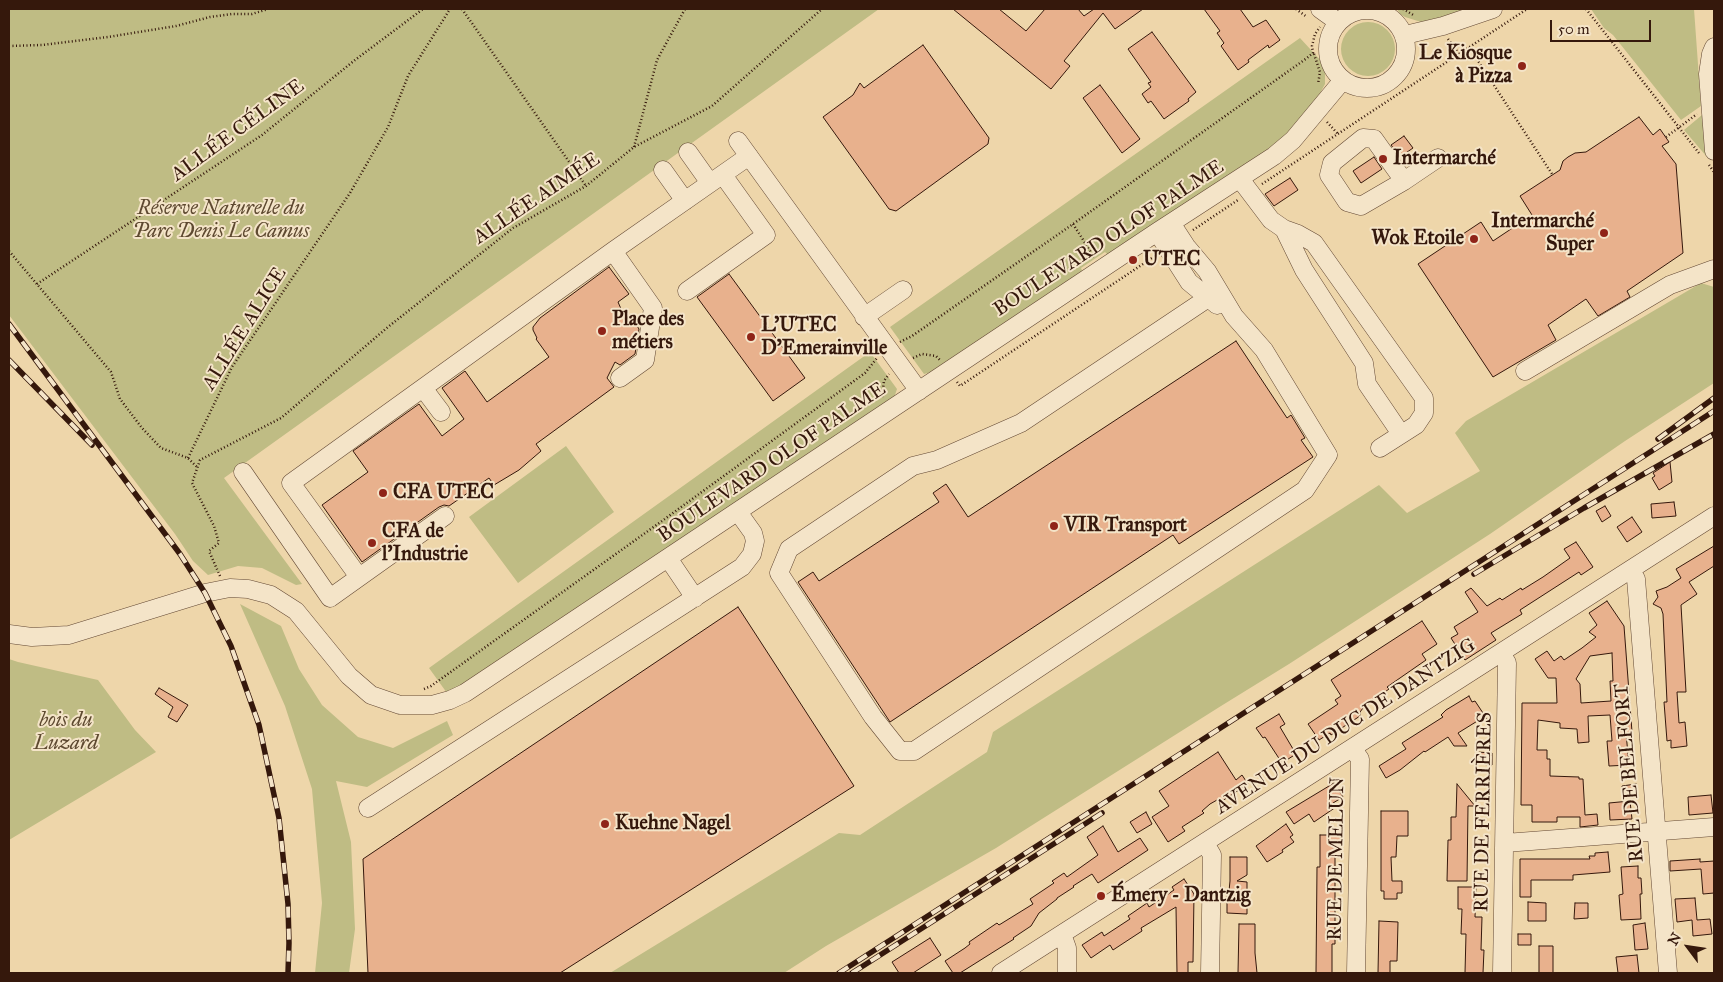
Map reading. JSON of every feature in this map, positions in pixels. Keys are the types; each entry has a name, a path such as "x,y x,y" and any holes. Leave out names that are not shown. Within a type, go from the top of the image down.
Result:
{"street":[{"path":"1320,9 1331,22 1328,46 1329,59 1334,71 1342,82 1362,88 1373,88 1388,82 1399,73 1404,64 1407,44 1405,35 1398,23 1388,14 1375,9 1362,9 1331,22"},
{"path":"1405,35 1443,26 1493,9"},
{"path":"1714,48 1711,54 1708,74 1714,151"},
{"name":"BOULEVARD OLOF PALME","path":"9,634 32,637 70,635 205,593 238,588 259,591 271,595 296,611 349,676 371,695 400,705 432,705 450,700 465,693 1274,156 1293,140 1342,82"},
{"path":"738,141 919,391"},
{"path":"687,291 766,235 716,179 688,152"},
{"path":"359,577 291,483 613,251 749,156"},
{"path":"1404,181 1438,158"},
{"path":"663,170 685,201"},
{"path":"1240,178 1271,220 1284,229 1314,243 1424,398 1424,414 1416,425 1380,448"},
{"path":"1164,228 1189,282 1234,316"},
{"path":"1164,228 1186,246 1207,271 1234,316 1264,350 1328,455 1305,490 914,751 900,751 873,717 779,573 789,549 913,466 937,460 1021,423 1208,298"},
{"path":"1284,229 1304,270 1364,363 1367,384 1401,434"},
{"path":"613,251 653,308 645,360 620,378"},
{"path":"1525,371 1670,285 1714,268"},
{"path":"864,317 903,290"},
{"path":"423,388 440,412"},
{"path":"243,472 330,598 359,577 376,571 445,516"},
{"path":"368,808 742,567 752,554 755,542 753,533 738,512"},
{"name":"AVENUE DU DUC DE DANTZIG","path":"1001,973 1630,570 1704,517"},
{"path":"668,558 695,598"},
{"name":"RUE DE BELFORT","path":"1630,570 1636,579 1657,784 1656,832 1668,973"},
{"name":"RUE DE FERRIÈRES","path":"1501,653 1507,662 1502,973"},
{"name":"RUE DE MELUN","path":"1352,748 1360,760 1356,973"},
{"path":"1505,843 1714,827"},
{"path":"1205,842 1212,855 1210,973"},
{"path":"1062,934 1067,948 1066,973"}],"path":[{"path":"9,46 42,45 108,37 176,26 210,17 252,14 268,9"},
{"name":"ALLÉE CÉLINE","path":"37,284 262,135 355,60 423,9"},
{"name":"ALLÉE ALICE","path":"188,458 232,367 350,193 388,127 408,76 450,9"},
{"path":"462,9 586,186"},
{"path":"634,147 658,60 685,9"},
{"name":"ALLÉE AIMÉE","path":"198,468 200,460 281,418 388,327 513,228 586,186 634,147 712,106 822,9"},
{"path":"1586,9 1714,172"},
{"path":"1316,89 1320,80 1320,72 1312,46 1315,34 1331,22"},
{"path":"1331,22 1324,35 1324,55 1330,72 1349,90 1359,93 1369,94 1391,87"},
{"path":"1469,47 1552,174"},
{"path":"896,344 912,336 1313,53"},
{"path":"1666,137 1710,105"},
{"path":"1324,118 1338,134"},
{"path":"1072,224 1097,261"},
{"path":"9,251 111,372 120,399 142,428 161,448 188,458 198,468 192,483 214,526 220,543 209,551 220,576"},
{"path":"419,691 431,686 662,521 865,372 878,357 882,362"},
{"path":"886,368 890,374 884,381 882,395 890,410"}],"green space":[{"name":"Réserve Naturelle du Parc Denis Le Camus","path":"9,9 879,9 224,478 302,584 296,585 262,568 238,566 208,575 193,561 175,534 9,315"},
{"path":"1397,9 1473,9 1444,18 1421,22 1405,17"},
{"path":"1591,9 1694,9 1701,106 1681,120 1613,35 1604,28"},
{"path":"1368,22 1378,24 1387,30 1393,39 1395,49 1393,59 1387,68 1378,74 1368,76 1358,74 1349,68 1343,59 1341,49 1343,39 1349,30 1358,24"},
{"path":"1300,38 1323,63 1325,84 1318,97 1285,135 1266,152 1109,256 1105,252 1081,268 1083,273 935,371 924,374 890,327"},
{"path":"1702,115 1707,157 1684,130"},
{"path":"1701,283 1714,287 1714,383 1625,441 1490,534 1289,664 996,848 826,946 784,973 610,973 839,833 860,835 987,752 993,732 1379,485 1407,513 1480,471 1455,433 1466,421"},
{"path":"870,352 897,389 894,398 461,686 447,693 429,668"},
{"path":"566,446 614,512 518,583 469,517"},
{"path":"240,604 281,626 299,669 322,705 358,737 393,748 447,721 453,735 367,787 336,781 351,842 355,929 349,973 315,973 322,903 312,789 285,706"},
{"name":"bois du Luzard","path":"9,659 98,680 135,730 156,752 9,840"}],"building":[{"path":"953,9 999,9 1026,31 1045,9 1078,9 1084,16 1094,9 1143,9 1115,29 1103,13 1064,61 1070,66 1051,89"},
{"path":"1204,9 1240,9 1253,27 1266,20 1280,40 1269,48 1268,45 1238,70 1221,46 1224,43 1217,33 1220,31"},
{"path":"1152,32 1196,92 1188,99 1189,101 1164,119 1151,101 1148,103 1142,94 1151,87 1148,83 1151,82 1128,49"},
{"path":"923,45 989,138 988,144 896,211 889,209 823,117 853,95 860,83 864,88"},
{"path":"1100,85 1140,139 1122,153 1083,98"},
{"name":"Intermarché Super","path":"1639,117 1653,135 1660,129 1669,142 1662,146 1676,164 1683,253 1627,291 1630,297 1598,316 1586,299 1548,325 1556,340 1493,377 1418,264 1481,222 1493,241 1532,215 1520,196 1560,170 1563,161 1568,157 1575,153 1586,152"},
{"path":"1404,136 1413,148 1400,157 1391,145"},
{"path":"1374,157 1382,169 1361,183 1353,171"},
{"path":"1290,178 1298,190 1274,206 1265,194"},
{"path":"609,267 629,294 618,302 625,318 632,316 638,318 637,326 639,329 635,354 620,365 615,362 607,378 614,387 536,444 541,451 519,470 494,485 489,478 449,506 439,507 362,562 322,505 368,472 353,451 419,404 442,436 464,419 442,388 465,371 487,402 549,357 536,339 533,330 533,327 540,318"},
{"name":"L'UTEC D'Emerainville","path":"729,274 805,378 773,401 697,297"},
{"name":"VIR Transport","path":"1236,341 1287,418 1291,415 1305,438 1301,440 1313,457 1179,544 1173,535 890,722 798,582 813,572 819,581 939,502 933,493 946,484 968,517"},
{"path":"1670,462 1672,482 1659,490 1652,478 1655,476 1653,473"},
{"path":"1674,502 1676,516 1652,518 1651,504"},
{"path":"1605,506 1611,516 1602,522 1596,511"},
{"path":"1632,517 1642,532 1627,542 1617,527"},
{"path":"1576,542 1593,567 1581,575 1579,572 1520,610 1522,614 1491,633 1496,640 1465,660 1451,638 1458,634 1454,627 1478,612 1465,592 1471,588 1487,606 1500,598 1502,600 1521,588 1522,590 1570,558 1564,549"},
{"path":"1714,546 1714,566 1689,582 1697,594 1681,605 1686,692 1677,692 1679,723 1685,722 1687,746 1671,748 1671,740 1667,741 1664,702 1667,702 1663,614 1661,608 1653,604 1658,597 1656,591 1667,587 1681,578 1676,569"},
{"path":"1607,601 1624,626 1632,732 1626,733 1629,765 1609,766 1607,741 1612,741 1610,715 1588,716 1589,742 1578,743 1577,729 1560,728 1560,723 1538,720 1537,750 1547,750 1547,759 1550,759 1550,776 1579,777 1579,779 1583,779 1585,815 1597,814 1598,825 1580,827 1580,817 1557,817 1557,822 1532,822 1532,805 1521,805 1522,703 1557,703 1556,678 1548,678 1535,659 1547,651 1554,661 1561,656 1564,660 1596,637 1589,632 1597,625 1589,613","holes":["1612,653 1613,681 1610,681 1611,701 1581,703 1580,684 1576,679 1590,656"]},
{"name":"Kuehne Nagel","path":"738,607 854,786 560,973 368,973 363,859"},
{"path":"1422,621 1437,644 1422,654 1426,660 1387,687 1389,689 1363,708 1360,716 1331,735 1330,733 1319,740 1308,724 1338,704 1335,700 1341,696 1331,680"},
{"path":"159,688 188,705 177,722 168,717 173,707 155,694"},
{"path":"1469,696 1472,702 1475,701 1487,719 1479,720 1458,733 1467,746 1454,746 1448,737 1424,751 1400,770 1386,778 1379,766 1406,749 1402,743 1443,717 1441,715 1446,710"},
{"path":"1279,714 1285,724 1280,727 1296,754 1282,763 1265,737 1263,738 1256,728"},
{"path":"1218,752 1236,780 1242,775 1248,784 1219,803 1217,800 1210,804 1202,811 1204,813 1182,827 1185,831 1168,842 1152,817 1169,806 1159,791"},
{"path":"1477,752 1492,753 1492,765 1477,764"},
{"path":"1334,783 1343,797 1333,803 1336,807 1314,822 1309,814 1294,824 1286,812"},
{"path":"1457,784 1475,806 1468,806 1467,881 1447,881 1448,840 1451,840 1451,817 1456,817"},
{"path":"1636,784 1638,797 1623,798 1622,786"},
{"path":"1711,795 1713,813 1689,815 1688,797"},
{"path":"1630,801 1632,819 1610,820 1609,803"},
{"path":"1381,811 1408,811 1408,836 1397,836 1396,857 1391,857 1392,881 1402,881 1402,893 1397,893 1397,899 1384,899 1384,891 1381,891"},
{"path":"1146,812 1152,824 1137,833 1130,822"},
{"path":"1286,824 1293,835 1290,837 1294,842 1267,862 1256,846"},
{"path":"1103,826 1118,852 1140,838 1148,850 1098,883 1092,874 1073,886 1039,913 1031,926 1014,939 960,973 953,973 945,961 997,923 999,925 1033,904 1030,899 1054,883 1052,881 1064,873 1067,877 1098,855 1087,837"},
{"path":"1320,835 1341,835 1341,851 1335,851 1335,944 1332,944 1332,973 1316,973 1317,867 1320,867"},
{"path":"1608,852 1610,872 1573,875 1573,880 1531,880 1531,897 1520,897 1520,859 1590,859 1589,856 1595,856 1595,853"},
{"path":"1230,857 1247,857 1247,875 1237,881 1247,882 1247,914 1227,913"},
{"path":"1700,859 1700,862 1714,861 1714,893 1703,894 1701,869 1670,871 1670,861"},
{"path":"1638,866 1638,878 1641,878 1642,894 1640,894 1641,919 1621,920 1619,895 1623,894 1621,867"},
{"path":"1184,879 1194,894 1193,962 1188,962 1188,973 1177,973 1176,907 1141,928 1142,931 1113,950 1110,945 1091,958 1082,945 1102,932 1104,936 1130,919 1128,916 1147,903 1149,907 1174,890 1172,887"},
{"path":"1458,887 1476,887 1475,917 1482,917 1481,950 1484,950 1483,973 1465,973 1466,934 1461,934 1462,909 1458,909"},
{"path":"1695,898 1697,920 1710,919 1712,934 1693,936 1692,920 1677,922 1675,899"},
{"path":"1528,902 1546,903 1546,921 1528,921"},
{"path":"1575,903 1588,903 1588,918 1574,919"},
{"path":"1379,921 1398,922 1397,961 1390,961 1390,973 1378,973"},
{"path":"1645,923 1648,949 1635,950 1633,925"},
{"path":"1239,924 1255,924 1257,973 1238,973"},
{"path":"1518,934 1531,934 1531,945 1518,945"},
{"path":"930,938 941,955 913,973 899,973 892,962"},
{"path":"1539,946 1553,946 1553,973 1539,973"},
{"path":"1637,955 1639,973 1618,973 1616,957"}],"railway":[{"path":"9,324 180,554 205,593 231,646 259,725 279,818 288,904 288,973"},
{"path":"9,360 92,445"},
{"path":"1658,439 1714,398"},
{"path":"839,973 1714,411"},
{"path":"1474,574 1584,508 1714,434"},
{"path":"852,973 1102,813"}],"place":[{"name":"Le Kiosque à Pizza","path":"1522,66"},
{"name":"Intermarché","path":"1383,159"},
{"name":"Intermarché Super","path":"1604,233"},
{"name":"Wok Etoile","path":"1474,239"},
{"name":"UTEC","path":"1133,260"},
{"name":"Place des métiers","path":"602,331"},
{"name":"L'UTEC D'Emerainville","path":"751,337"},
{"name":"CFA UTEC","path":"383,493"},
{"name":"VIR Transport","path":"1054,526"},
{"name":"CFA de l'Industrie","path":"372,543"},
{"name":"Kuehne Nagel","path":"605,824"},
{"name":"Émery - Dantzig","path":"1101,896"}]}
